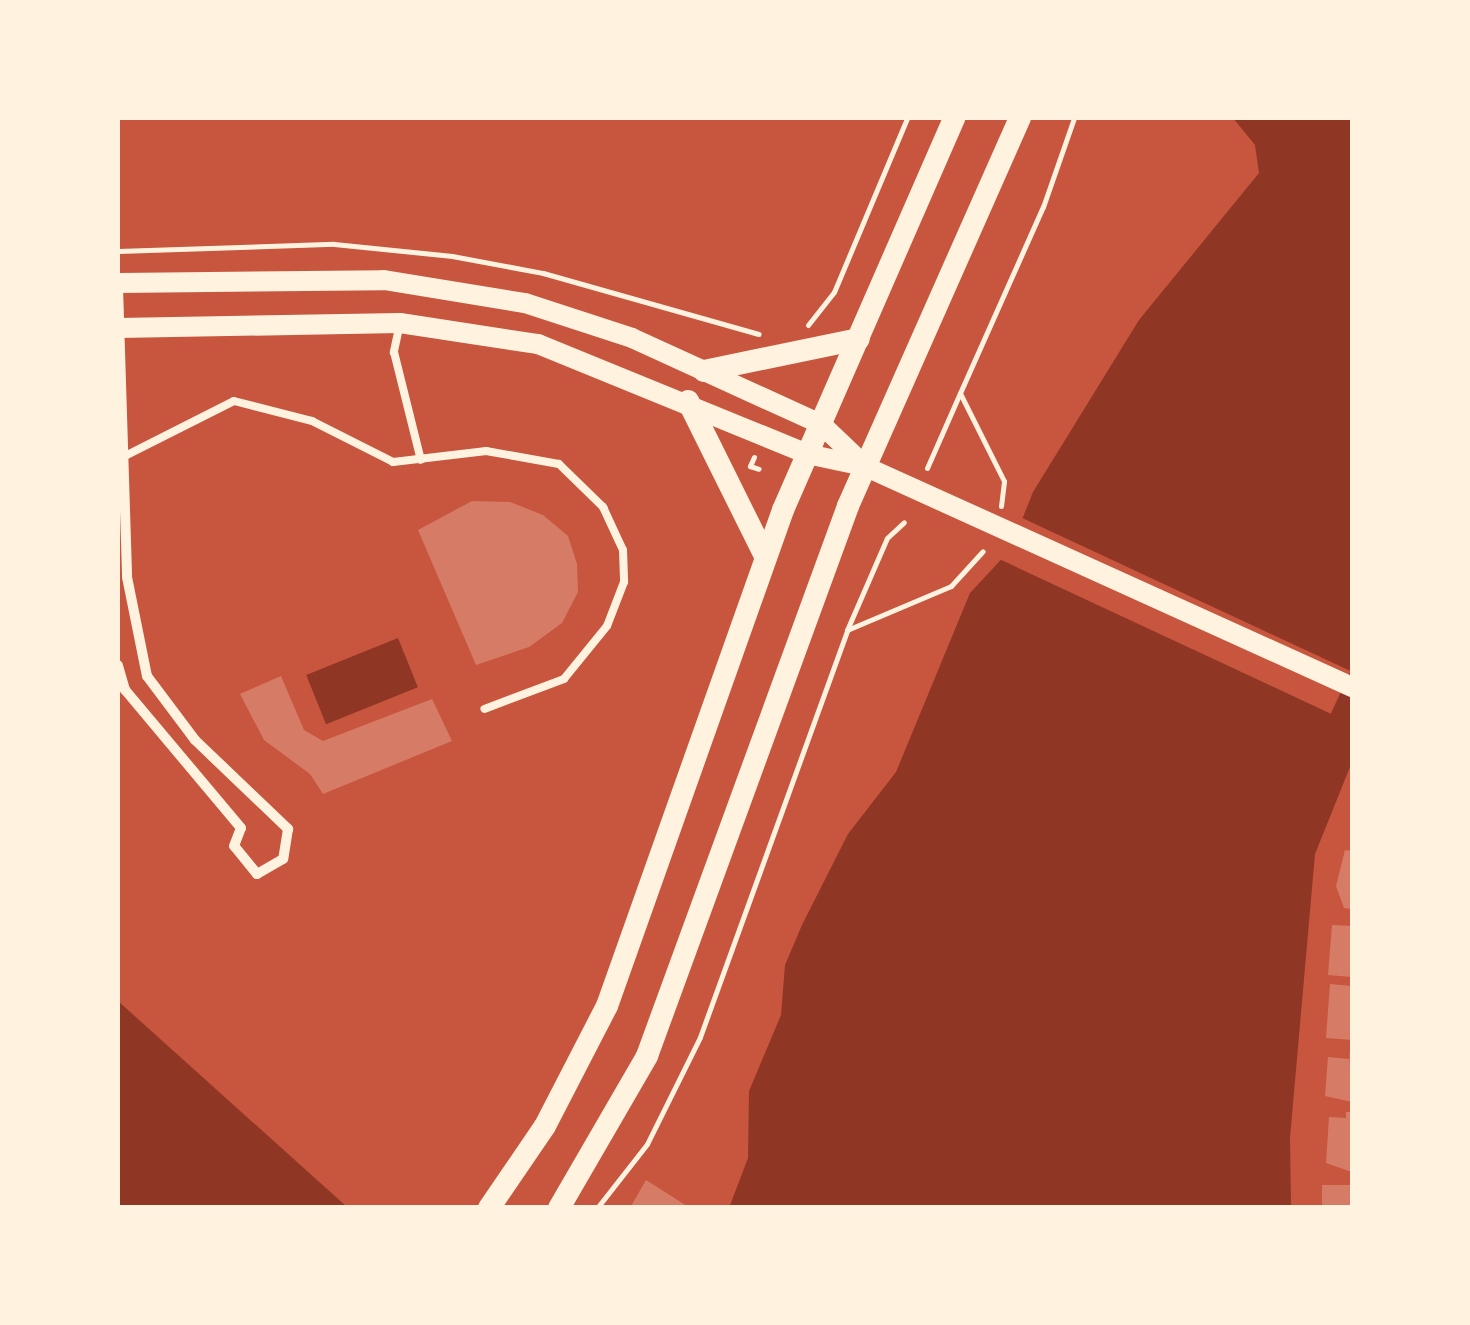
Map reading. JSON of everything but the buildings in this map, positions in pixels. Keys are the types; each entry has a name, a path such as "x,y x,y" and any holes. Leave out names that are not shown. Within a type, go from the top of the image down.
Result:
{"main road":[{"path":"489,1208 545,1126 607,1006 766,556 954,118"},
{"path":"560,1208 626,1100 668,1007 787,662 864,466 1020,118"},
{"path":"118,285 431,284 565,313 821,424 864,466"},
{"path":"119,328 400,323 538,344 688,401 807,454 864,466 1352,687"},
{"path":"704,372 858,339"},
{"path":"688,401 766,556"}],"street":[{"path":"118,285 127,577 147,676 195,740 288,829 283,859 257,874 234,846 242,828 124,690 118,665"}],"lane":[{"path":"400,323 394,352 421,460"},
{"path":"122,457 234,401 312,421 393,462 486,451 560,464 603,507 623,550 624,582 607,626 564,679 484,708"}],"path":[{"path":"798,331 827,306 906,118"},
{"path":"926,470 1043,207 1074,118"},
{"path":"118,250 334,244 452,256 544,274 772,335"},
{"path":"960,394 1004,481 1000,508"},
{"path":"755,454 750,466 759,469"},
{"path":"597,1208 646,1144 700,1037 847,630 887,538 904,522"},
{"path":"847,630 951,586 983,551"}],"shaded area":[{"path":"1233,118 1352,118 1352,762 1315,854 1290,1138 1291,1207 729,1208 748,1158 749,1091 781,1015 785,965 802,925 848,834 896,772 970,593 1010,550 1033,492 1139,320 1259,173 1255,145"},
{"path":"398,638 418,687 326,724 306,675"},
{"path":"118,1001 347,1207 118,1207"}],"pier":[{"path":"1018,516 1351,671 1331,714 998,559"}]}
